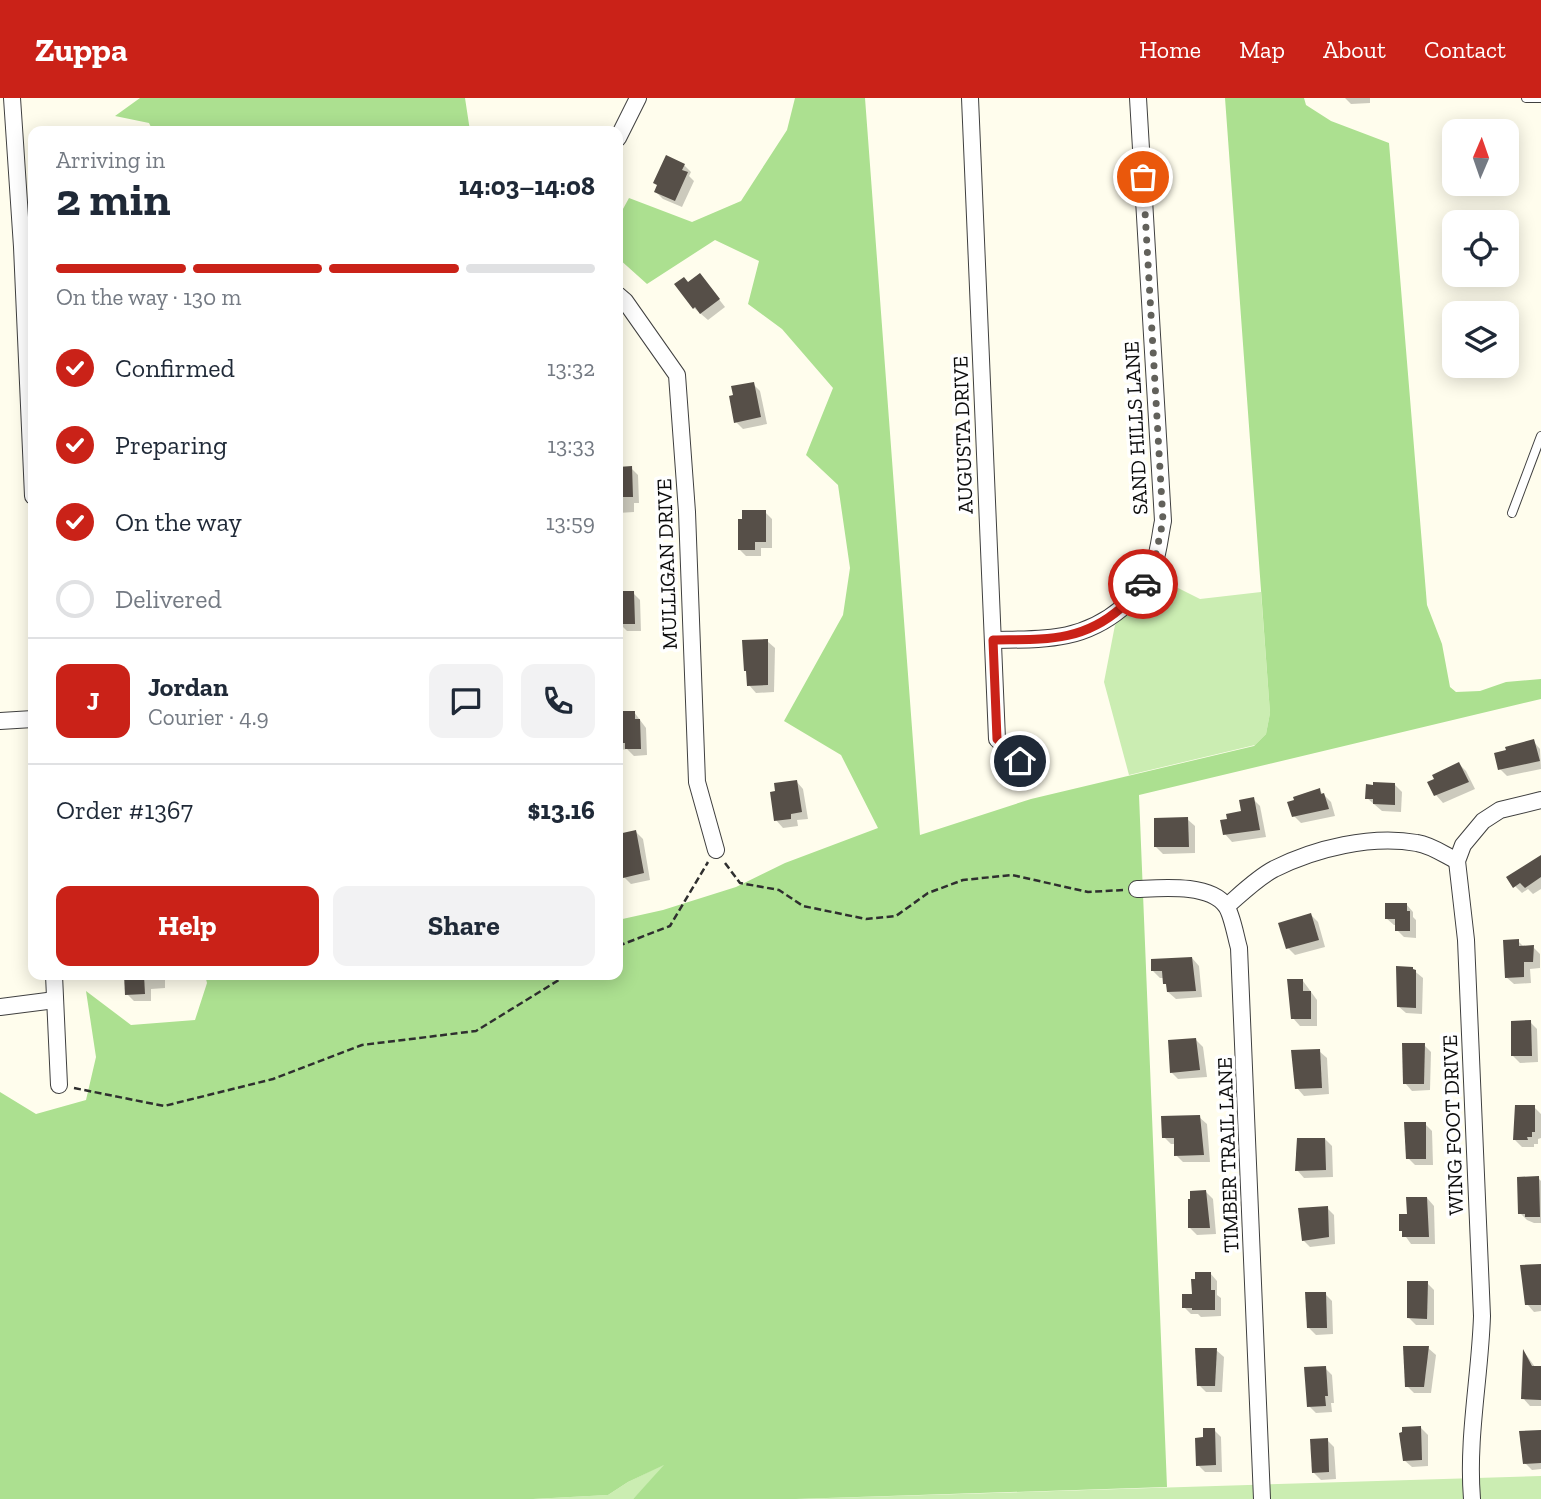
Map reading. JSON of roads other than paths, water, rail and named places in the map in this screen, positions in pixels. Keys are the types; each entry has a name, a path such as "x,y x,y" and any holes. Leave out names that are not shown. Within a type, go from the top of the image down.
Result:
{"street":[{"path":"12,98 28,248"},
{"path":"623,128 638,98"},
{"name":"AUGUSTA DRIVE","path":"970,98 997,739 1020,761"},
{"name":"SAND HILLS LANE","path":"993,640 1051,638 1084,632 1111,617 1138,593 1154,563 1163,521 1138,98"},
{"name":"MULLIGAN DRIVE","path":"623,299 677,375 687,512 697,782 716,850"},
{"path":"0,721 28,719"},
{"path":"1137,889 1186,888 1215,897 1227,906 1272,870 1307,855 1375,841 1419,843 1457,862 1463,845 1483,821 1500,810 1541,800"},
{"name":"WING FOOT DRIVE","path":"1457,862 1466,940 1482,1316 1474,1402 1472,1499"},
{"name":"TIMBER TRAIL LANE","path":"1227,906 1239,948 1242,990 1262,1499"},
{"path":"54,980 59,1085"},
{"path":"0,1007 55,1000"}],"lane":[{"path":"1526,98 1541,98"},
{"path":"1512,513 1541,436"}]}
